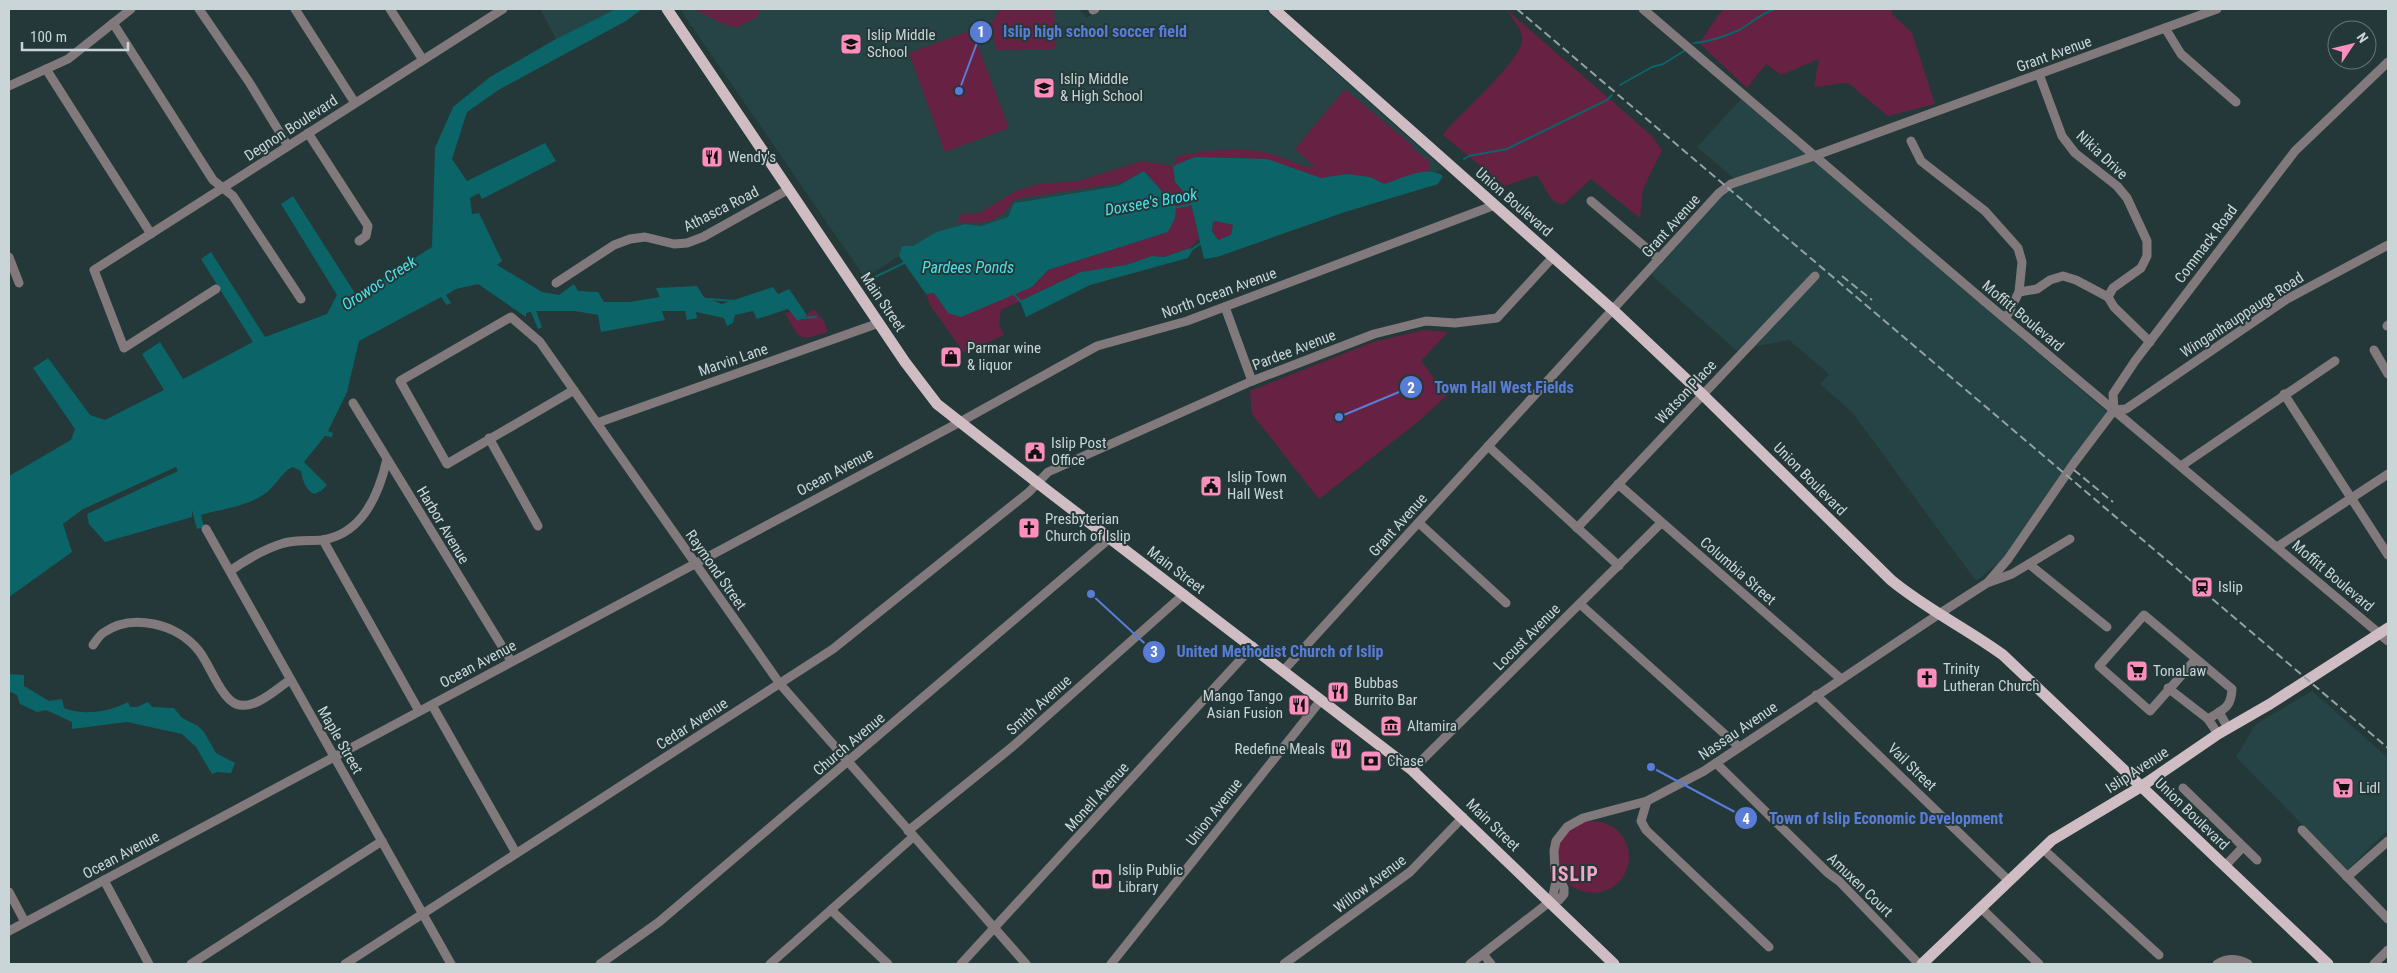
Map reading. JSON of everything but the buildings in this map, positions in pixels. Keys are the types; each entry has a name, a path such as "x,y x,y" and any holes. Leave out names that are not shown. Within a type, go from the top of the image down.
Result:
{"main road":[{"name":"Main Street","path":"667,9 879,323 934,400 1037,482 1412,770 1614,964"},
{"name":"Union Boulevard","path":"1274,9 1614,311 1702,394 1891,580 1917,602 1976,635 2003,655 2328,964"},
{"name":"Islip Avenue","path":"1921,964 2052,840 2142,786 2223,731 2386,634"}],"street":[{"path":"9,86 68,58 131,9"},
{"path":"199,9 249,82 288,146"},
{"path":"295,9 355,103"},
{"path":"390,9 423,60"},
{"name":"Degnon Boulevard","path":"216,289 124,348 94,270 503,9"},
{"name":"Moffitt Boulevard","path":"1644,9 2114,410 2277,547 2386,634"},
{"name":"Grant Avenue","path":"1283,671 1614,311 1719,193 1731,184 1814,156 2218,9"},
{"path":"113,23 213,180 233,196 301,299"},
{"path":"2165,28 2181,54 2236,102"},
{"name":"Commack Road","path":"2074,463 2114,410 2113,394 2150,342 2295,151 2388,63"},
{"path":"46,69 151,234"},
{"name":"Nikia Drive","path":"2039,74 2062,136 2075,153 2117,186 2127,198 2147,241 2147,256 2141,268 2113,288 2108,297"},
{"path":"308,133 368,226 366,236 359,241"},
{"path":"1911,142 1921,161 1985,211 2018,248 2022,262 2019,292 2006,318"},
{"name":"Athasca Road","path":"556,283 614,245 630,238 645,238 674,244 687,243 702,237 789,189"},
{"path":"1591,201 1659,259"},
{"name":"North Ocean Avenue","path":"960,422 1097,346 1187,321 1495,205"},
{"name":"Winganhauppauge Road","path":"2114,410 2126,409 2287,300 2388,245"},
{"path":"9,257 19,283"},
{"name":"Pardee Avenue","path":"1037,482 1048,472 1252,381 1374,334 1426,321 1455,323 1497,318 1553,257"},
{"name":"Watson Place","path":"1577,528 1702,394 1816,276"},
{"path":"2019,292 2037,289 2050,280 2063,276 2076,280 2108,297 2114,307 2150,342"},
{"path":"1225,307 1252,381"},
{"name":"Raymond Street","path":"490,438 447,464 400,381 511,317 540,342 780,684 1026,964"},
{"name":"Marvin Lane","path":"597,423 879,323"},
{"path":"2374,350 2388,374"},
{"path":"2182,466 2284,394 2335,361"},
{"path":"538,526 490,438 574,390"},
{"path":"2284,394 2388,556"},
{"name":"Harbor Avenue","path":"353,402 511,662"},
{"name":"Ocean Avenue","path":"9,931 960,422"},
{"path":"1488,446 1619,566"},
{"path":"230,571 249,558 285,543 324,540 342,532 363,517 376,497 387,459"},
{"name":"Nassau Avenue","path":"1988,583 2008,559 2074,463"},
{"path":"2277,547 2388,474"},
{"name":"Cedar Avenue","path":"345,964 833,649 1029,492 1037,482"},
{"name":"Columbia Street","path":"1618,484 1841,679"},
{"path":"1419,523 1506,603"},
{"name":"Locust Avenue","path":"1412,770 1661,523"},
{"name":"Maple Street","path":"206,529 451,964"},
{"name":"Church Avenue","path":"600,964 659,922 1110,538"},
{"path":"324,540 419,711"},
{"name":"Nassau Avenue","path":"1550,901 1557,877 1553,860 1556,841 1567,826 1583,818 1647,801 1716,763 1816,695 1988,583 2018,570 2070,540"},
{"path":"2008,559 2018,570"},
{"path":"2029,564 2107,627"},
{"name":"Smith Avenue","path":"770,964 831,910 911,834 1184,594"},
{"path":"1580,604 1739,747"},
{"path":"2195,660 2168,688 2150,711 2099,666 2144,615 2195,660 2232,689 2231,701 2228,707 2208,719"},
{"path":"93,645 102,633 119,626 138,622 155,624 172,630 199,650 220,687 236,704 248,706 290,680"},
{"name":"Monell Avenue","path":"961,964 1253,646"},
{"path":"2168,688 2223,731"},
{"name":"Vail Street","path":"1816,695 2009,881"},
{"name":"Union Avenue","path":"1111,964 1321,700"},
{"path":"432,705 516,853"},
{"path":"2219,712 2223,731"},
{"name":"Amuxen Court","path":"1716,763 1921,964"},
{"path":"2183,788 2257,860"},
{"path":"1647,801 1641,822 1646,830 1769,947"},
{"name":"Willow Avenue","path":"1284,964 1410,872 1463,817"},
{"path":"2302,830 2388,919"},
{"path":"2347,877 2388,840"},
{"path":"191,964 382,841"},
{"path":"2225,866 2243,847"},
{"path":"2042,849 2158,956"},
{"path":"104,880 149,964"},
{"path":"9,892 25,922"},
{"path":"1470,964 1550,901"},
{"path":"1981,908 2039,964"},
{"path":"831,910 888,964"},
{"path":"2374,964 2388,950"},
{"path":"1483,954 1491,964"},
{"path":"2216,964 2235,959 2248,964"}],"shaded area":[{"path":"540,9 616,9 556,39"},
{"name":"Islip Middle & High School","path":"680,9 1079,9 1086,18 1102,9 1264,9 1444,169 1385,184 1173,166 1144,171 1118,186 1014,203 1008,217 981,226 965,224 936,232 913,246 902,246 899,256 865,278"},
{"path":"693,9 761,9 757,17 738,27 726,25"},
{"path":"1000,9 1054,9 1056,46 1053,49 996,50 991,24"},
{"path":"1506,9 1652,136 1662,150 1643,189 1640,218 1591,179 1563,205 1552,200 1537,175 1505,186 1443,135 1503,71 1514,58 1521,45 1521,33"},
{"path":"1723,9 1892,9 1892,14 1912,33 1935,104 1888,116 1848,83 1814,87 1819,59 1781,75 1766,64 1747,88 1699,43"},
{"path":"972,30 1009,128 945,152 909,53"},
{"path":"1345,89 1430,162 1430,172 1424,172 1385,184 1370,177 1347,174 1321,178 1267,159 1195,157 1173,166 1176,157 1199,152 1234,149 1268,153 1304,166 1316,168 1295,149"},
{"path":"1741,99 2107,412 2001,561 1976,581 1852,412 1820,384 1829,374 1789,340 1736,350 1646,270 1735,179 1697,147"},
{"path":"1142,161 1173,166 1175,182 1190,199 1199,239 1190,248 1163,257 1152,256 1126,265 1081,272 1001,310 999,324 1004,335 964,353 930,305 926,294 934,293 948,313 1032,287 1048,270 1168,232 1176,207 1144,171 1121,183 1015,199 1003,213 990,221 975,223 957,222 961,214 979,213 1016,191 1039,184 1078,181"},
{"path":"1213,222 1233,225 1231,235 1218,240 1212,231"},
{"path":"814,309 825,323 828,332 805,338 800,336 785,313 791,312 798,321"},
{"path":"1424,330 1448,332 1421,361 1447,395 1419,421 1319,499 1252,414 1250,391 1373,342"},
{"path":"2312,691 2388,758 2388,830 2347,870 2236,757 2256,724"},
{"path":"1600,821 1619,831 1627,843 1629,857 1627,871 1619,883 1607,891 1586,893 1567,883 1559,871 1557,850 1567,831 1579,823"}],"water":[{"name":"Orowoc Creek","path":"616,9 642,9 626,21 500,89 467,112 452,159 467,181 545,143 556,161 482,199 479,193 470,198 472,214 479,213 502,261 497,265 542,292 559,295 574,284 578,291 598,292 604,302 629,302 660,297 656,288 697,286 704,297 722,304 773,287 778,294 789,289 807,315 798,321 788,309 757,319 753,311 735,315 733,323 727,326 724,318 696,312 697,318 687,320 685,311 662,311 665,320 601,332 598,315 575,311 536,311 542,327 538,329 531,312 526,313 526,317 478,284 456,289 446,295 451,303 447,305 441,297 359,341 347,392 328,431 333,433 332,437 325,436 304,462 327,485 321,491 314,494 308,490 301,471 293,467 267,492 256,499 241,505 201,515 204,527 197,529 192,510 192,517 105,542 89,524 87,514 178,471 176,467 83,509 63,524 72,552 9,597 9,476 71,440 75,429 33,368 48,358 90,415 105,420 164,390 142,354 160,342 183,379 253,342 201,259 211,252 265,337 327,314 337,295 281,204 293,196 356,295 432,247 435,148 453,107 490,77 556,39"},
{"path":"1195,157 1267,159 1321,178 1347,174 1370,177 1384,184 1406,176 1429,171 1443,176 1438,184 1345,212 1217,257 1204,259 1190,199 1175,182 1173,166","holes":["1216,221 1233,225 1231,235 1218,240 1212,231 1213,222"]},
{"name":"Pardees Ponds","path":"1144,171 1176,207 1175,218 1168,232 1048,270 1032,287 961,317 948,313 934,293 926,294 899,256 902,246 913,246 936,232 965,224 981,226 1008,217 1014,203 1118,186"},
{"name":"Pardees Ponds","path":"1190,248 1192,251 1188,258 1090,285 1026,317 1020,301 1081,272 1126,265 1152,256 1164,257"},
{"path":"9,674 24,675 24,686 49,701 62,699 64,708 80,712 96,712 128,702 130,707 137,707 148,702 152,707 174,708 182,718 198,726 204,732 216,753 235,763 231,773 217,772 212,774 196,747 182,734 127,722 72,729 72,722 46,710 37,712 20,704 17,695 9,691"}],"waterway":[{"name":"Doxsee's Brook","path":"1694,43 1716,39 1737,31 1765,13 1775,9"},
{"name":"Doxsee's Brook","path":"1620,85 1652,67 1663,64 1684,51"},
{"name":"Doxsee's Brook","path":"1464,159 1469,156 1507,149 1607,100 1612,95"},
{"name":"Doxsee's Brook","path":"1173,208 1193,204"},
{"path":"1191,250 1201,243"},
{"name":"Doxsee's Brook","path":"871,279 904,263"},
{"path":"1014,294 1021,302"},
{"path":"708,299 733,301"},
{"name":"Doxsee's Brook","path":"801,316 802,318 816,317"}],"railway":[{"path":"1517,9 2388,748"},
{"path":"1842,276 1872,300"},
{"path":"2074,470 2113,502"}],"place":[{"name":"Islip Middle School","path":"851,44"},
{"name":"Islip Middle & High School","path":"1044,88"},
{"name":"Islip high school soccer field","path":"959,91"},
{"name":"Wendy's","path":"712,157"},
{"name":"Parmar wine & liquor","path":"951,357"},
{"name":"Town Hall West Fields","path":"1339,417"},
{"name":"Islip Post Office","path":"1035,452"},
{"name":"Islip Town Hall West","path":"1211,486"},
{"name":"Presbyterian Church of Islip","path":"1029,528"},
{"name":"Islip","path":"2202,587"},
{"name":"United Methodist Church of Islip","path":"1091,594"},
{"name":"TonaLaw","path":"2137,671"},
{"name":"Trinity Lutheran Church","path":"1927,678"},
{"name":"Bubbas Burrito Bar","path":"1338,692"},
{"name":"Mango Tango Asian Fusion","path":"1299,705"},
{"name":"Altamira","path":"1391,726"},
{"name":"Redefine Meals","path":"1341,749"},
{"name":"Chase","path":"1371,761"},
{"name":"Town of Islip Economic Development","path":"1651,767"},
{"name":"Lidl","path":"2343,788"},
{"name":"Islip Public Library","path":"1102,879"}],"district":[{"name":"ISLIP","path":"1575,874"}]}
